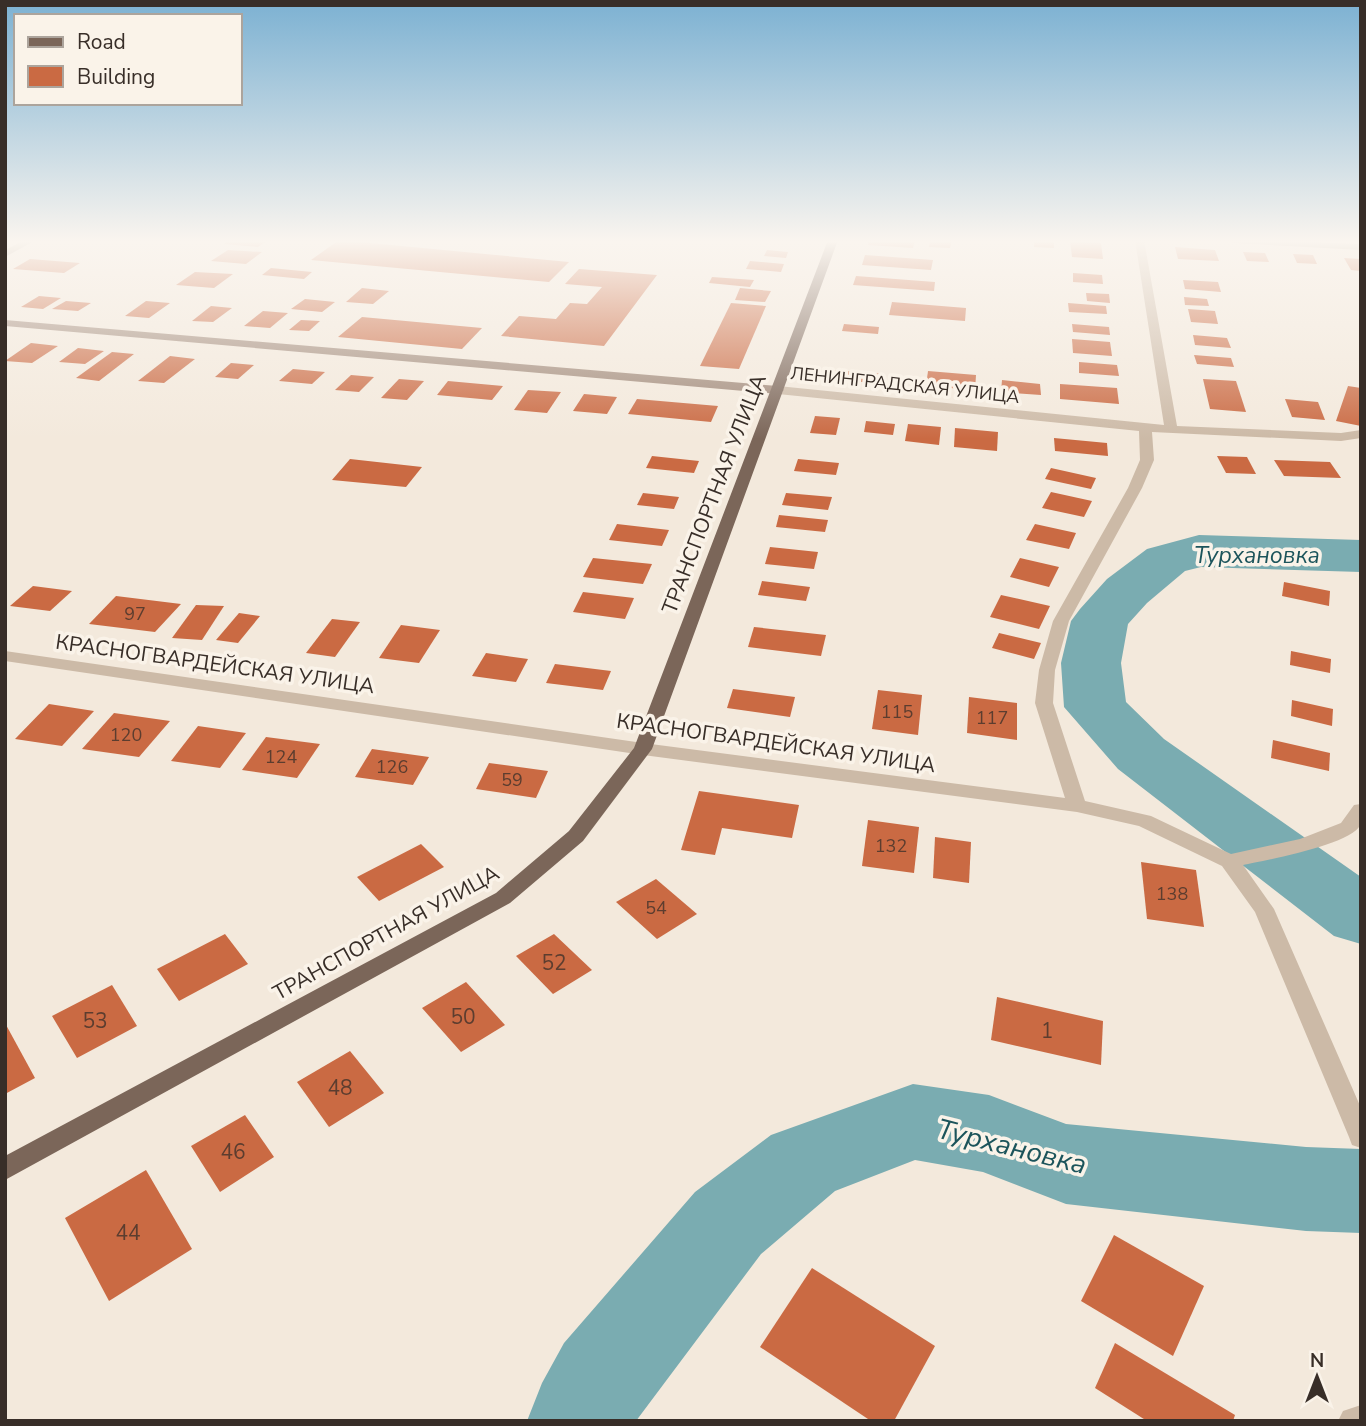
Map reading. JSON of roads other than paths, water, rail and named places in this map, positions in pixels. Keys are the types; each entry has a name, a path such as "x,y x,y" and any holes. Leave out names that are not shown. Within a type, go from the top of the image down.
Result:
{"main road":[{"name":"ТРАНСПОРТНАЯ УЛИЦА","path":"5,1169 503,898 576,836 643,749 809,307"}],"street":[{"path":"1150,307 1171,430"},
{"name":"ЛЕНИНГРАДСКАЯ УЛИЦА","path":"5,323 778,390 1145,428 1341,437 1361,434"},
{"path":"1077,806 1044,703 1046,670 1061,621 1135,488 1147,460 1145,428"},
{"name":"КРАСНОГВАРДЕЙСКАЯ УЛИЦА","path":"5,656 643,749 1077,806 1144,821 1229,861 1264,909 1361,1137"},
{"path":"1229,861 1304,845 1354,829 1361,810"},
{"path":"1353,1421 1361,1420"}],"waterway":[{"name":"Турхановка","path":"1361,556 1199,551 1166,560 1127,591 1100,621 1091,663 1095,707 1141,754 1361,916"},
{"name":"Турхановка","path":"580,1421 601,1380 728,1223 803,1163 913,1122 989,1134 1066,1164 1306,1189 1361,1191"}]}
